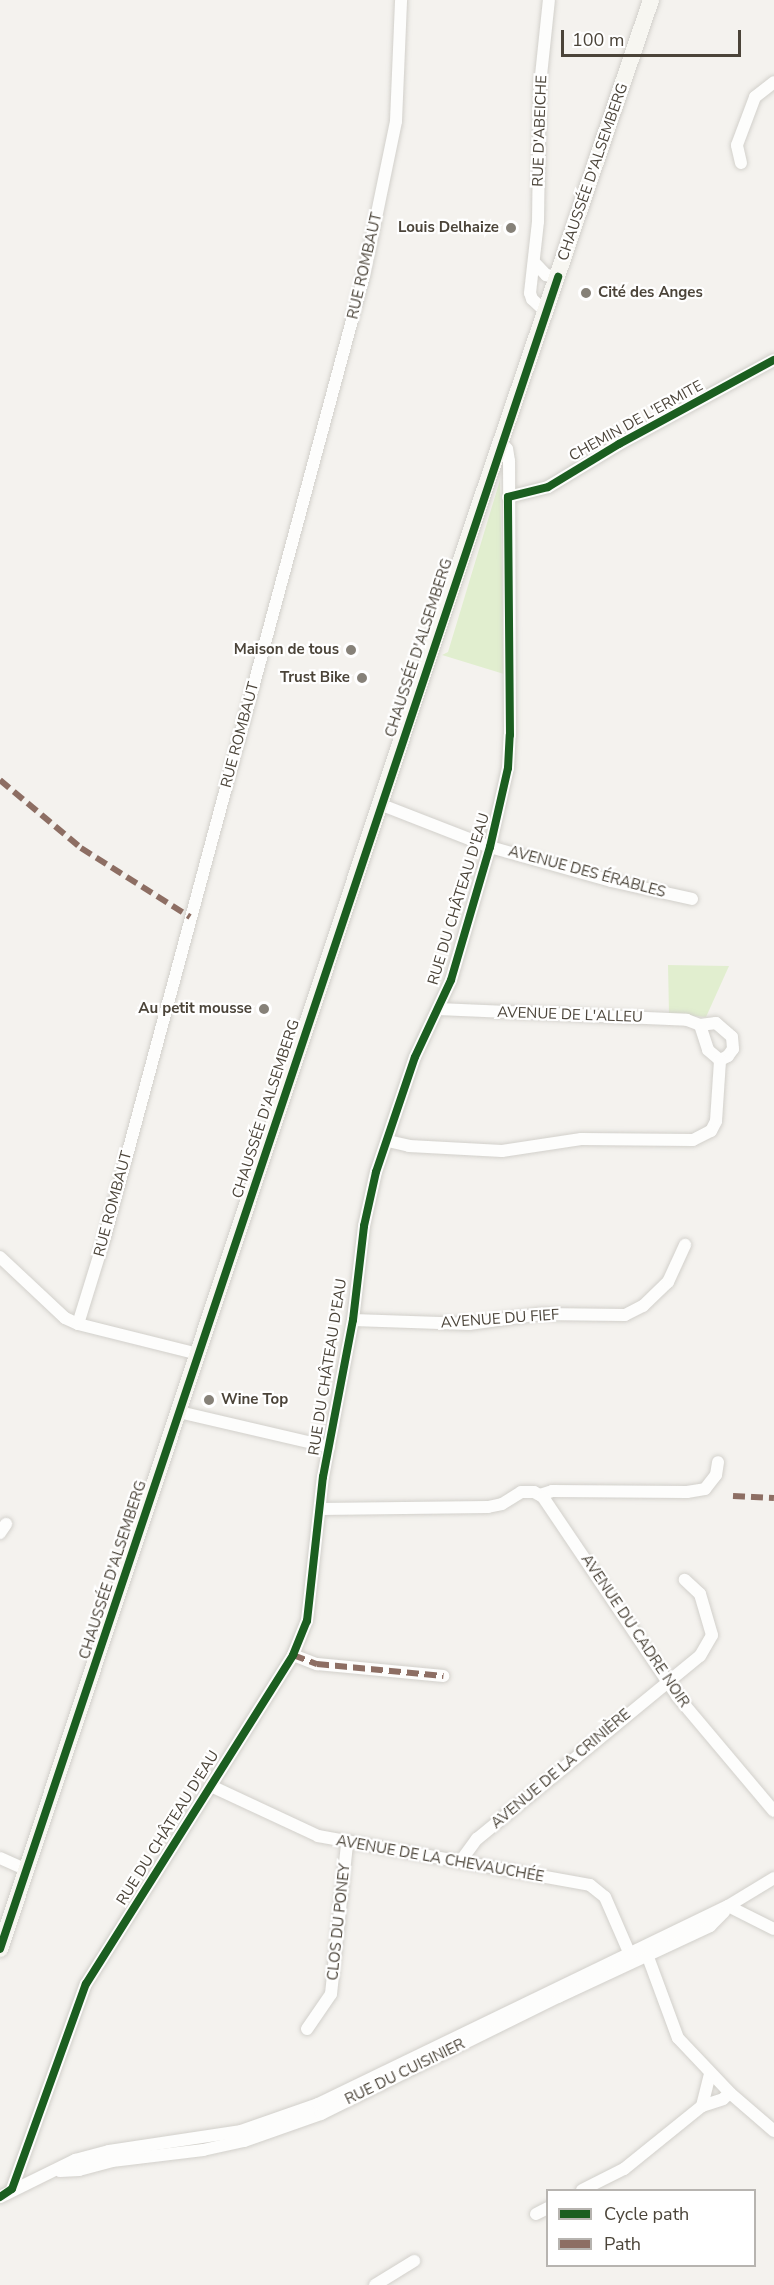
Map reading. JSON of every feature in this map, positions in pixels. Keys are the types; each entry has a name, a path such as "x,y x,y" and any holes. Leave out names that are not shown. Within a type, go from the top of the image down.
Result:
{"main road":[{"name":"CHAUSSÉE D'ALSEMBERG","path":"0,1949 382,805 501,441 651,0"}],"street":[{"name":"RUE ROMBAUT","path":"78,1324 105,1237 364,276 396,121 401,0"},
{"name":"RUE D'ABEICHE","path":"546,312 532,299 530,293 538,222 540,85 549,0"},
{"path":"741,163 737,145 755,97 774,82"},
{"path":"534,262 546,275 558,277"},
{"name":"CHEMIN DE L'ERMITE","path":"508,497 548,487 619,444 774,360"},
{"name":"RUE DU CHÂTEAU D'EAU","path":"12,2189 86,1984 293,1655 307,1621 329,1447 353,1320 364,1226 376,1172 415,1057 451,980 490,847 506,778 510,735 509,461 507,449 501,441"},
{"name":"AVENUE DES ÉRABLES","path":"382,805 490,847 611,881 692,899"},
{"name":"AVENUE DE L'ALLEU","path":"388,1141 409,1146 502,1151 581,1139 693,1140 711,1131 716,1121 720,1060 728,1056 733,1049 732,1037 716,1023 700,1025 687,1020 438,1009"},
{"path":"700,1025 708,1050 720,1060"},
{"name":"AVENUE DU FIEF","path":"353,1320 469,1324 541,1314 625,1315 643,1306 668,1282 685,1245"},
{"path":"0,1257 65,1318 78,1324 198,1354"},
{"path":"179,1412 329,1447"},
{"path":"320,1509 488,1508 502,1504 521,1492 544,1498 552,1491 687,1492 705,1489 716,1475 718,1462"},
{"name":"AVENUE DU CADRE NOIR","path":"544,1498 666,1681 774,1811"},
{"name":"AVENUE DE LA CRINIÈRE","path":"460,1862 477,1839 666,1681 700,1656 712,1635 700,1594 685,1580"},
{"path":"293,1655 317,1664 442,1676"},
{"name":"AVENUE DE LA CHEVAUCHÉE","path":"211,1786 318,1836 347,1844 590,1885 605,1897 631,1957"},
{"name":"CLOS DU PONEY","path":"307,2029 331,1994 347,1844"},
{"path":"0,1858 27,1870"},
{"name":"RUE DU CUISINIER","path":"0,2197 12,2189 57,2171 79,2170 112,2162 244,2141 321,2114 558,1997 728,1906 774,1878"},
{"path":"728,1906 774,1929"},
{"path":"646,1951 678,2038 730,2094 774,2131"},
{"path":"702,2106 710,2074"},
{"path":"584,2189 624,2169 702,2106 723,2099 730,2094"},
{"path":"536,2214 546,2209"},
{"path":"375,2285 414,2261"}],"green space":[{"path":"500,480 504,674 442,655 448,652"},
{"path":"668,965 729,966 706,1017 669,1014"}],"marked path":[{"path":"0,780 81,848 190,917"},
{"path":"733,1496 774,1498"},
{"path":"293,1655 317,1664 443,1676"}],"cycle path":[{"path":"0,1949 558,277"},
{"path":"0,2197 12,2189 86,1984 293,1655 307,1621 323,1477 353,1320 364,1226 376,1172 415,1057 451,980 490,847 508,768 510,735 508,497 548,487 619,444 774,360"}],"place":[{"name":"Louis Delhaize","path":"511,228"},
{"name":"Cité des Anges","path":"586,293"},
{"name":"Maison de tous","path":"351,650"},
{"name":"Trust Bike","path":"362,678"},
{"name":"Au petit mousse","path":"264,1009"},
{"name":"Wine Top","path":"209,1400"}]}
